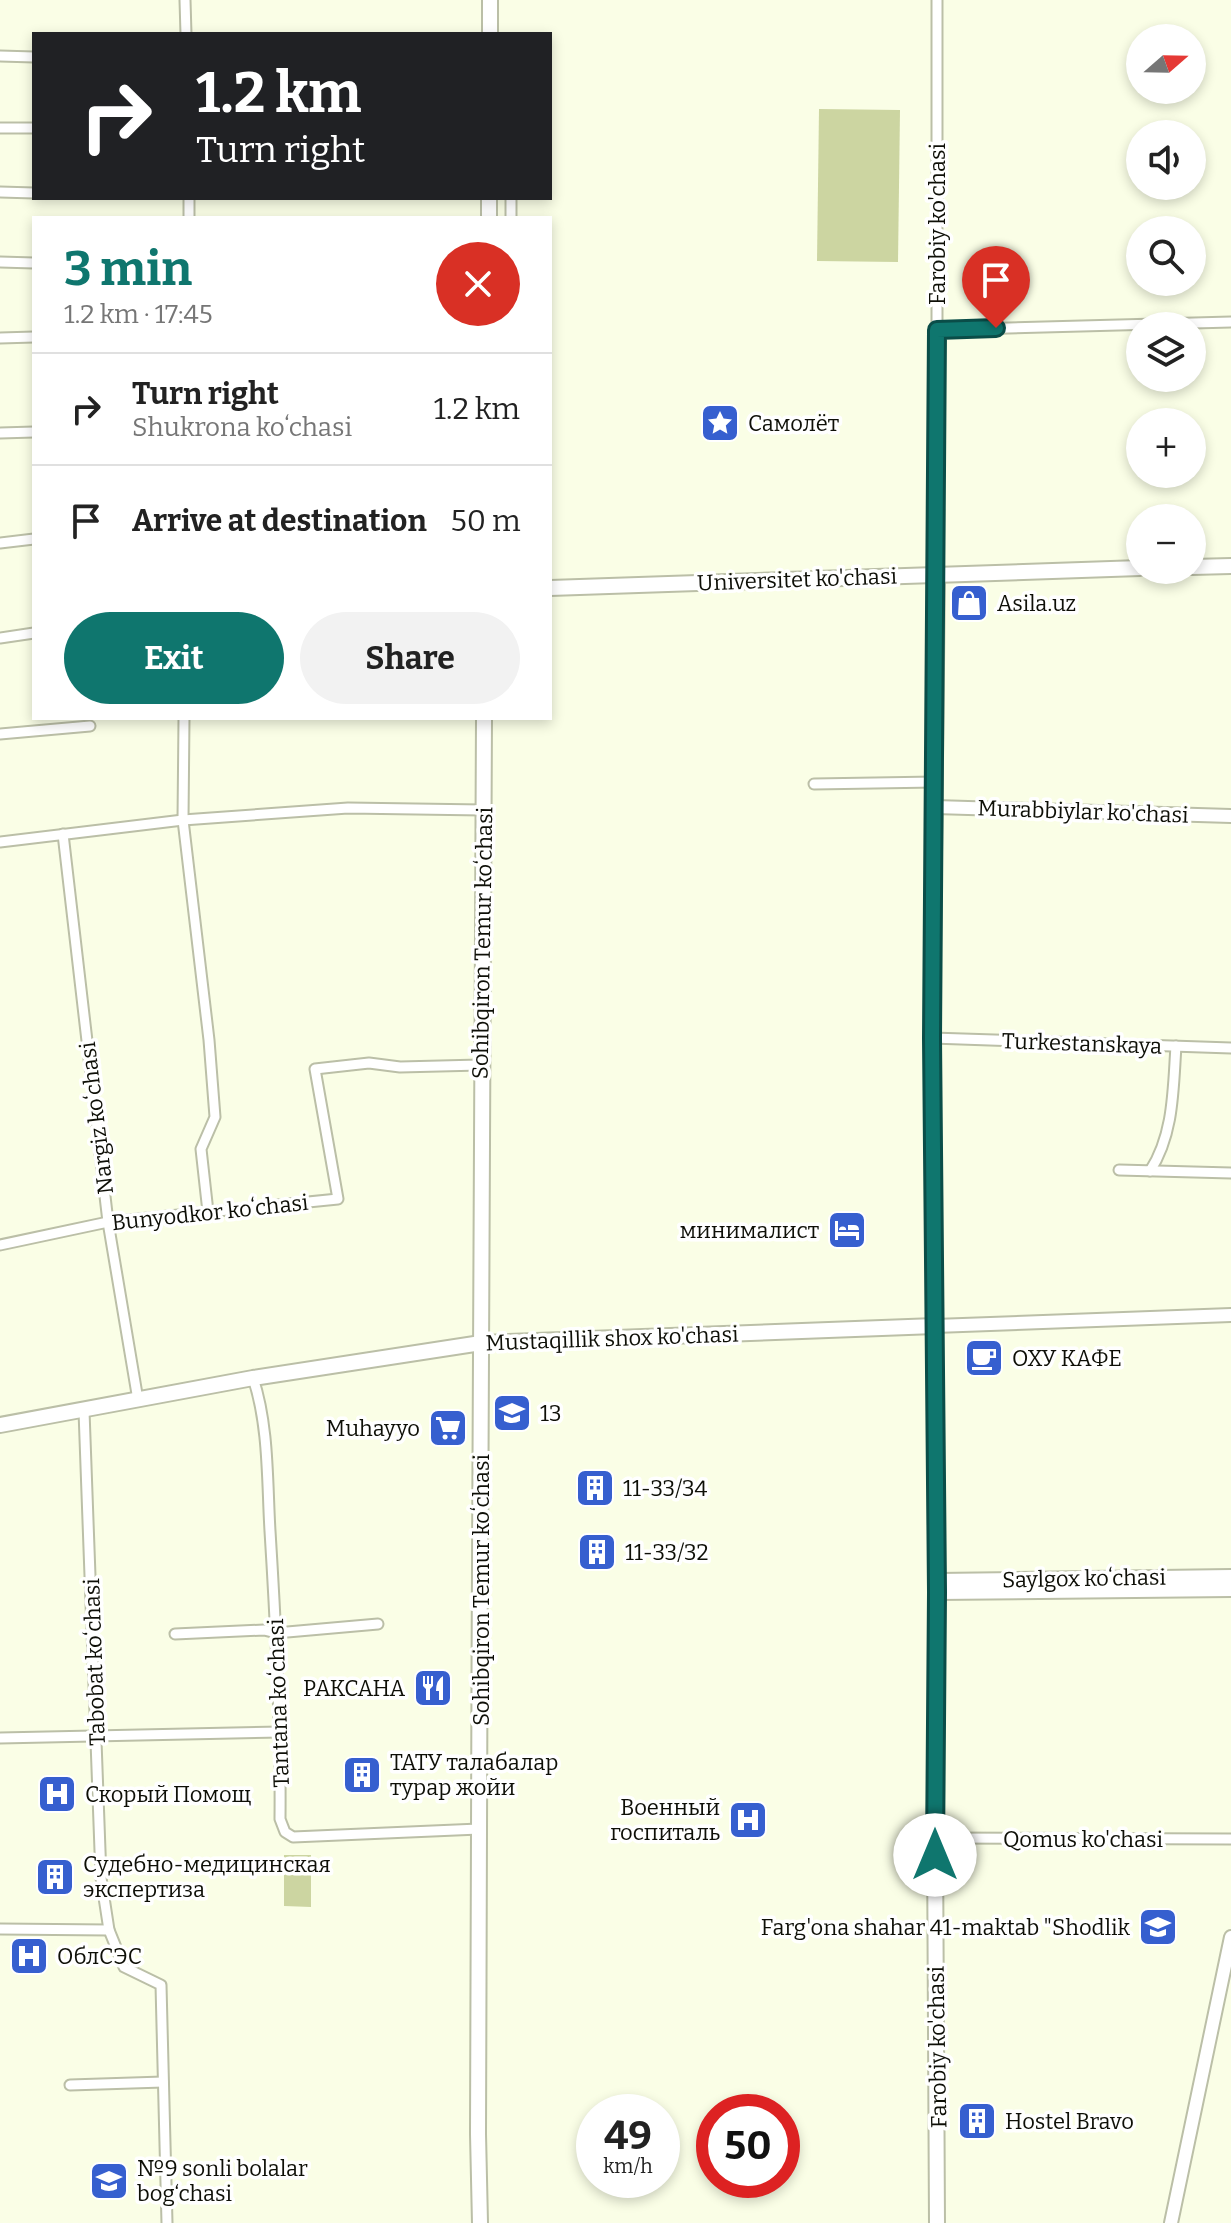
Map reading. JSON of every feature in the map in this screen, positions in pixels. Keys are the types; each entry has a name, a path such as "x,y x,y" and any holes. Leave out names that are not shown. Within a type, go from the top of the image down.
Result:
{"main road":[{"path":"490,0 490,32"},
{"path":"1206,567 1231,566"},
{"name":"Universitet ko'chasi","path":"552,588 1126,568"},
{"name":"Farobiy ko'chasi","path":"937,574 932,1038 937,1586 937,2223"},
{"name":"Sohibqiron Temur koʻchasi","path":"480,2223 480,1065 484,720"},
{"name":"Mustaqillik shox ko'chasi","path":"0,1425 253,1378 481,1343 935,1326"},
{"name":"Saylgox koʻchasi","path":"937,1586 1231,1577"},
{"name":"Saylgox koʻchasi","path":"937,1586 1231,1589"}],"street":[{"path":"185,0 186,32"},
{"name":"Farobiy ko'chasi","path":"937,0 937,574"},
{"path":"0,56 32,57"},
{"path":"0,128 32,128"},
{"path":"0,192 32,193"},
{"path":"0,262 32,263"},
{"path":"937,330 1231,322"},
{"path":"0,338 32,337"},
{"path":"0,433 32,432"},
{"path":"0,543 32,539"},
{"path":"0,638 32,633"},
{"path":"184,720 183,820 215,1117 201,1149 208,1212"},
{"path":"0,734 90,726"},
{"path":"814,784 935,782"},
{"name":"Murabbiylar ko'chasi","path":"935,807 1231,816"},
{"path":"0,842 183,820 348,808 483,810"},
{"name":"Nargiz koʻchasi","path":"63,834 108,1222 138,1400"},
{"name":"Turkestanskaya","path":"932,1038 1231,1048"},
{"path":"1150,1171 1160,1156 1170,1123 1176,1046"},
{"name":"Bunyodkor koʻchasi","path":"0,1245 108,1222 338,1199 315,1069 369,1063 400,1067 480,1065"},
{"path":"1119,1170 1231,1173"},
{"name":"Mustaqillik shox ko'chasi","path":"935,1326 1231,1315"},
{"name":"Tantana koʻchasi","path":"253,1378 261,1402 281,1732 280,1819 285,1832 293,1837 479,1829"},
{"name":"Tabobat koʻchasi","path":"84,1411 101,1878 109,1930 124,1967 161,1985 167,2223"},
{"path":"175,1634 264,1630 276,1633 378,1624"},
{"path":"0,1738 281,1732"},
{"name":"Qomus ko'chasi","path":"935,1838 1231,1839"},
{"path":"0,1929 109,1930"},
{"path":"1171,2223 1231,1937"},
{"path":"70,2085 163,2082"}],"green space":[{"path":"819,109 900,110 898,262 817,261"},
{"path":"284,1855 311,1855 311,1907 284,1906"}],"place":[{"name":"Самолёт","path":"720,423"},
{"name":"Asila.uz","path":"969,603"},
{"name":"минималист","path":"847,1230"},
{"name":"ОХУ КАФЕ","path":"984,1358"},
{"name":"13","path":"512,1413"},
{"name":"Muhayyo","path":"448,1428"},
{"name":"11-33/34","path":"595,1488"},
{"name":"11-33/32","path":"597,1552"},
{"name":"РАКСАНА","path":"433,1688"},
{"name":"ТАТУ талабалар турар жойи","path":"362,1775"},
{"name":"Скорый Помощ","path":"57,1794"},
{"name":"Военный госпиталь","path":"748,1820"},
{"name":"Судебно-медицинская экспертиза","path":"55,1877"},
{"name":"Farg'ona shahar 41-maktab \"Shodlik","path":"1158,1927"},
{"name":"ОблСЭС","path":"29,1956"},
{"name":"Hostel Bravo","path":"977,2121"},
{"name":"№9 sonli bolalar bog‘chasi","path":"109,2181"}],"route":[{"path":"935,1855 937,1592 932,1038 937,330 996,328"}]}
